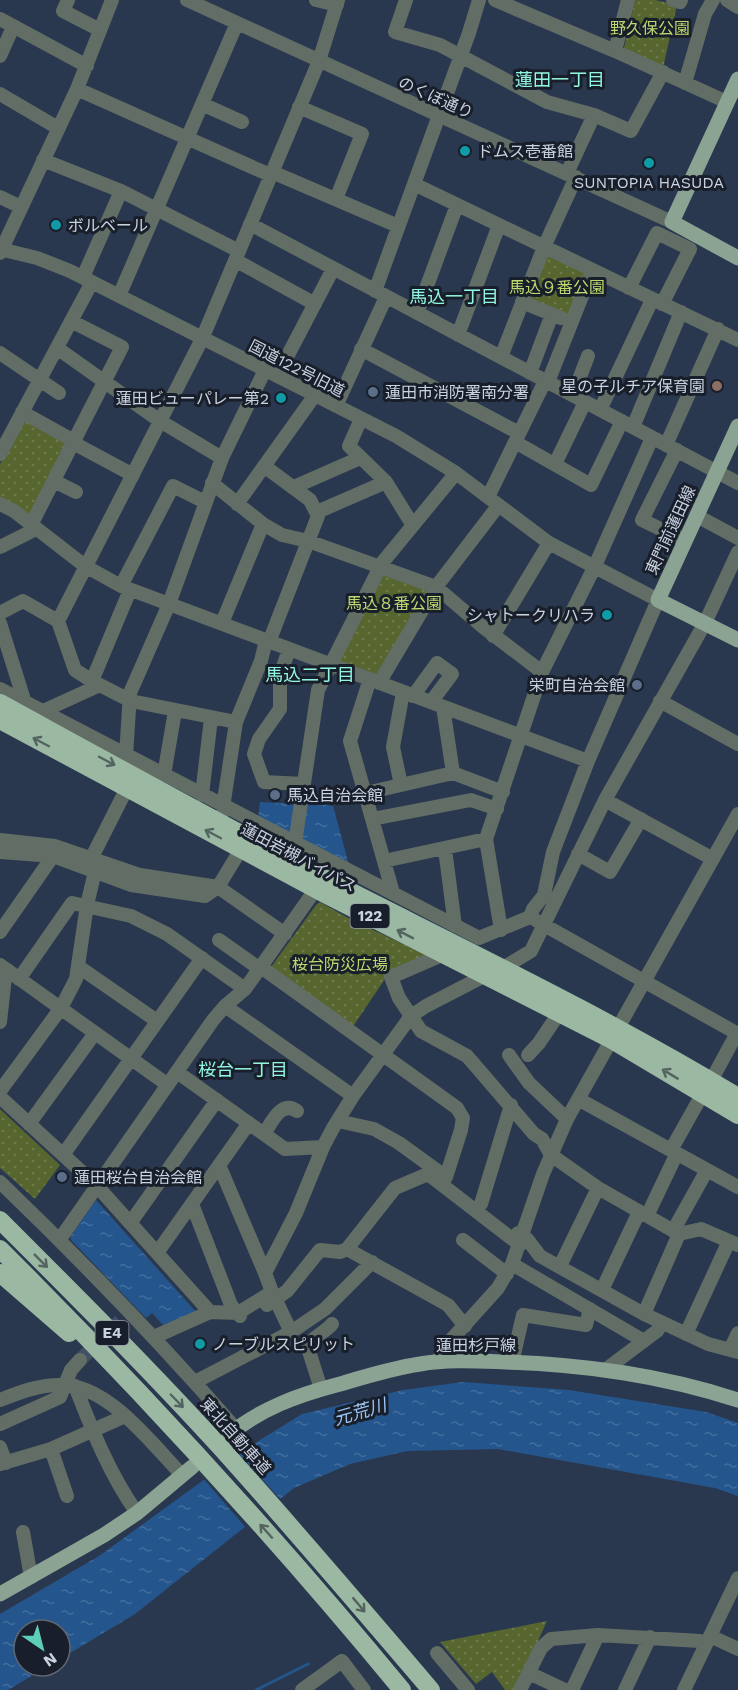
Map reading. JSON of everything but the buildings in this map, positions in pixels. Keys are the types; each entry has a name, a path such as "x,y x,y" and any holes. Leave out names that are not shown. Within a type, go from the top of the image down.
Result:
{"highway":[{"name":"蓮田岩槻バイパス","path":"0,703 222,814 320,883 444,954 559,1013 615,1035"},
{"name":"蓮田岩槻バイパス","path":"2,725 241,849 503,968 707,1087 738,1097"},
{"name":"蓮田岩槻バイパス","path":"707,1087 738,1115"},
{"name":"東北自動車道","path":"0,1220 87,1306 228,1438 321,1561 431,1690"},
{"name":"E4","path":"0,1249 125,1377 193,1468 305,1575 402,1690"},
{"path":"0,1273 59,1325 125,1377"}],"main road":[{"path":"738,79 672,222 738,258"},
{"name":"東門前蓮田線","path":"738,426 658,600 738,640"},
{"name":"蓮田杉戸線","path":"228,1438 248,1419 279,1403 401,1367 439,1361 512,1363 644,1375 738,1400"},
{"path":"0,1594 98,1539 137,1513 193,1468"}],"street":[{"path":"68,0 63,11 100,30"},
{"path":"0,250 77,89 112,0"},
{"name":"のくぼ通り","path":"187,0 672,222"},
{"path":"58,621 202,339 319,61 338,3 316,0"},
{"path":"406,0 395,32 440,45 548,102 594,115 631,131 663,72"},
{"path":"336,405 361,349 381,294 398,226 479,0"},
{"path":"495,0 727,102"},
{"path":"615,51 628,0"},
{"path":"673,0 681,2 681,0"},
{"path":"685,83 705,14 713,0"},
{"path":"727,0 738,7"},
{"path":"0,20 87,66"},
{"path":"120,296 237,23"},
{"path":"0,56 13,27"},
{"path":"77,89 187,139 398,226"},
{"path":"0,94 58,128"},
{"path":"202,104 242,122"},
{"path":"299,107 362,134 336,199"},
{"path":"501,357 594,115"},
{"path":"43,160 121,191 157,209 315,304"},
{"path":"414,184 738,340"},
{"path":"0,454 71,321 121,191"},
{"path":"0,197 21,207"},
{"path":"417,313 457,205"},
{"path":"250,224 738,483"},
{"path":"458,335 499,225"},
{"path":"600,410 657,302 690,249 657,233 629,288"},
{"name":"国道122号旧道","path":"0,250 45,261 88,280 396,436 456,473 549,543 658,600"},
{"path":"126,756 130,693 169,604 222,458 271,373 315,304 333,269"},
{"path":"393,893 351,741 375,681 493,501 517,438 546,382 592,271"},
{"path":"522,302 572,322"},
{"path":"361,349 517,438 591,485 628,424 681,312"},
{"path":"530,373 552,315"},
{"path":"0,547 34,527 54,481 76,442 122,347 71,321"},
{"path":"685,540 642,520 718,329"},
{"path":"57,348 160,421 222,458"},
{"path":"0,353 59,393"},
{"path":"573,395 588,356"},
{"path":"237,504 315,395"},
{"path":"555,464 585,402"},
{"path":"22,412 133,475"},
{"path":"361,419 349,446 386,482 412,524"},
{"path":"501,930 486,839 542,672 594,568 652,438"},
{"path":"294,487 360,458"},
{"path":"222,814 236,722 318,516 310,500 264,466"},
{"path":"295,843 318,690 380,567 412,524 456,473"},
{"path":"54,481 76,492"},
{"path":"317,512 386,482"},
{"path":"212,483 263,524 282,535 308,541 436,587 494,636 542,672"},
{"path":"43,711 96,683 125,588 173,486 205,502"},
{"path":"0,504 14,511 85,566 125,588 588,761"},
{"path":"697,516 738,538"},
{"path":"222,623 263,524"},
{"path":"494,636 549,543"},
{"path":"503,968 531,951 605,800 705,623 738,552"},
{"path":"0,689 202,795 222,814 295,843 478,938 530,917 544,895 553,852 588,761 658,600"},
{"path":"0,613 23,601 58,621 75,670 131,700 236,722"},
{"path":"0,623 25,703"},
{"path":"289,649 280,676 280,709 259,739 254,754 264,782 303,784"},
{"path":"401,785 393,747 408,694 437,663 452,674 437,704 453,773"},
{"path":"660,701 738,744"},
{"path":"164,775 175,711"},
{"path":"202,795 210,718"},
{"path":"366,793 453,773 503,792"},
{"path":"0,1091 71,991 79,967 95,864 127,788"},
{"path":"372,819 471,800 496,809"},
{"path":"605,800 713,859"},
{"path":"439,1361 442,1350 498,1288 510,1269 551,1155 567,1119 738,814"},
{"path":"578,854 610,872 641,819"},
{"path":"384,861 486,839"},
{"path":"1,851 55,846 95,864"},
{"path":"218,887 241,849"},
{"path":"445,849 455,926"},
{"path":"1,851 53,856 140,875 218,887 285,934"},
{"path":"0,932 53,856"},
{"path":"60,1239 225,1006 245,989 320,883"},
{"path":"0,1022 7,974 72,903 131,916 167,934 245,989"},
{"path":"530,917 737,1034 707,1087 602,1290"},
{"path":"219,940 457,1108 463,1118 446,1177"},
{"path":"444,954 391,976 399,998 422,1031 467,1056 534,1134 542,1139 551,1155 598,1188 676,1232 701,1229 734,1243 686,1334"},
{"path":"63,1155 202,958"},
{"path":"79,967 157,1021"},
{"path":"7,974 61,1008 168,1085"},
{"path":"265,1273 296,1213 323,1147 353,1096 411,1016 486,975"},
{"path":"225,1006 353,1096"},
{"path":"528,1055 559,1013"},
{"path":"29,1124 95,1033"},
{"path":"509,1055 529,1083 567,1119"},
{"path":"177,1072 285,1149 323,1147"},
{"path":"0,1098 97,1186 210,1312"},
{"path":"578,1099 738,1187"},
{"path":"131,1222 217,1100"},
{"path":"481,1204 511,1105"},
{"path":"264,1134 278,1113 285,1107 292,1107 297,1111"},
{"path":"338,1121 374,1129 399,1143 481,1204 521,1241"},
{"path":"158,1253 249,1123"},
{"path":"219,1165 291,1332"},
{"path":"644,1314 676,1232 707,1170"},
{"path":"154,1337 210,1312 238,1313 287,1291 320,1250 339,1252 347,1249 395,1188 428,1174 540,1256 644,1314 708,1344 734,1351 738,1334"},
{"path":"0,1182 60,1239 125,1316 154,1337 195,1382 228,1438"},
{"path":"560,1266 598,1188"},
{"path":"192,1204 231,1305 238,1313"},
{"path":"463,1240 510,1269 590,1309 644,1341"},
{"path":"347,1249 448,1305 465,1326"},
{"path":"195,1382 310,1320 325,1309 372,1262"},
{"path":"512,1363 523,1315 586,1325 590,1309"},
{"path":"310,1320 320,1334"},
{"path":"605,1370 657,1331 662,1323"},
{"path":"321,1389 308,1348 310,1341 332,1324"},
{"path":"80,1360 70,1370 70,1386 127,1499 137,1513"},
{"path":"0,1424 60,1397 70,1386"},
{"path":"0,1400 33,1389 70,1386 95,1394 110,1403 193,1468"},
{"path":"0,1447 3,1464 51,1449 125,1416"},
{"path":"51,1449 66,1496"},
{"path":"23,1532 31,1577"},
{"path":"684,1690 738,1578"},
{"path":"520,1690 541,1648 551,1640 598,1635 650,1637 708,1640 738,1649"},
{"path":"572,1690 598,1635"},
{"path":"625,1690 650,1637"},
{"path":"437,1653 468,1690"},
{"path":"302,1690 342,1661 364,1690"},
{"path":"529,1673 565,1690"}],"green space":[{"name":"野久保公園","path":"635,0 655,0 677,5 663,68 623,52"},
{"name":"馬込９番公園","path":"546,254 584,272 586,276 567,318 529,301"},
{"path":"25,416 70,442 30,519 0,500 0,464"},
{"name":"馬込８番公園","path":"384,573 431,591 375,676 341,664 339,659"},
{"name":"桜台防災広場","path":"320,902 350,919 431,957 387,976 352,1028 271,967"},
{"path":"0,1109 60,1165 35,1199 0,1168"},
{"path":"547,1621 516,1690 505,1690 492,1672 476,1684 440,1642"}],"water":[{"path":"260,802 295,804 291,832 287,834 258,819"},
{"path":"306,802 333,806 349,865 302,840 300,837"},
{"path":"96,1200 196,1312 165,1327 152,1313 146,1318 71,1240 71,1236"},
{"name":"元荒川","path":"463,1382 569,1390 706,1412 738,1423 738,1496 715,1488 498,1449 407,1451 350,1464 294,1488 135,1614 72,1652 72,1618 12,1618 12,1678 28,1678 8,1690 0,1690 0,1614 99,1556 252,1445 302,1414 403,1390"}],"pier":[{"path":"237,1452 282,1501 247,1529 202,1477"}],"waterway":[{"path":"256,1690 308,1664"}],"tunnel":[{"path":"80,1360 121,1320"}],"place":[{"name":"ドムス壱番館","path":"465,151"},
{"name":"SUNTOPIA HASUDA","path":"649,163"},
{"name":"ボルベール","path":"56,225"},
{"name":"星の子ルチア保育園","path":"717,386"},
{"name":"蓮田市消防署南分署","path":"373,392"},
{"name":"蓮田ビューパレー第2","path":"281,398"},
{"name":"シャトークリハラ","path":"607,615"},
{"name":"栄町自治会館","path":"637,685"},
{"name":"馬込自治会館","path":"275,795"},
{"name":"蓮田桜台自治会館","path":"62,1177"},
{"name":"ノーブルスピリット","path":"200,1344"}],"district":[{"name":"蓮田一丁目","path":"560,80"},
{"name":"馬込一丁目","path":"454,297"},
{"name":"馬込二丁目","path":"310,675"},
{"name":"桜台一丁目","path":"243,1070"}]}
